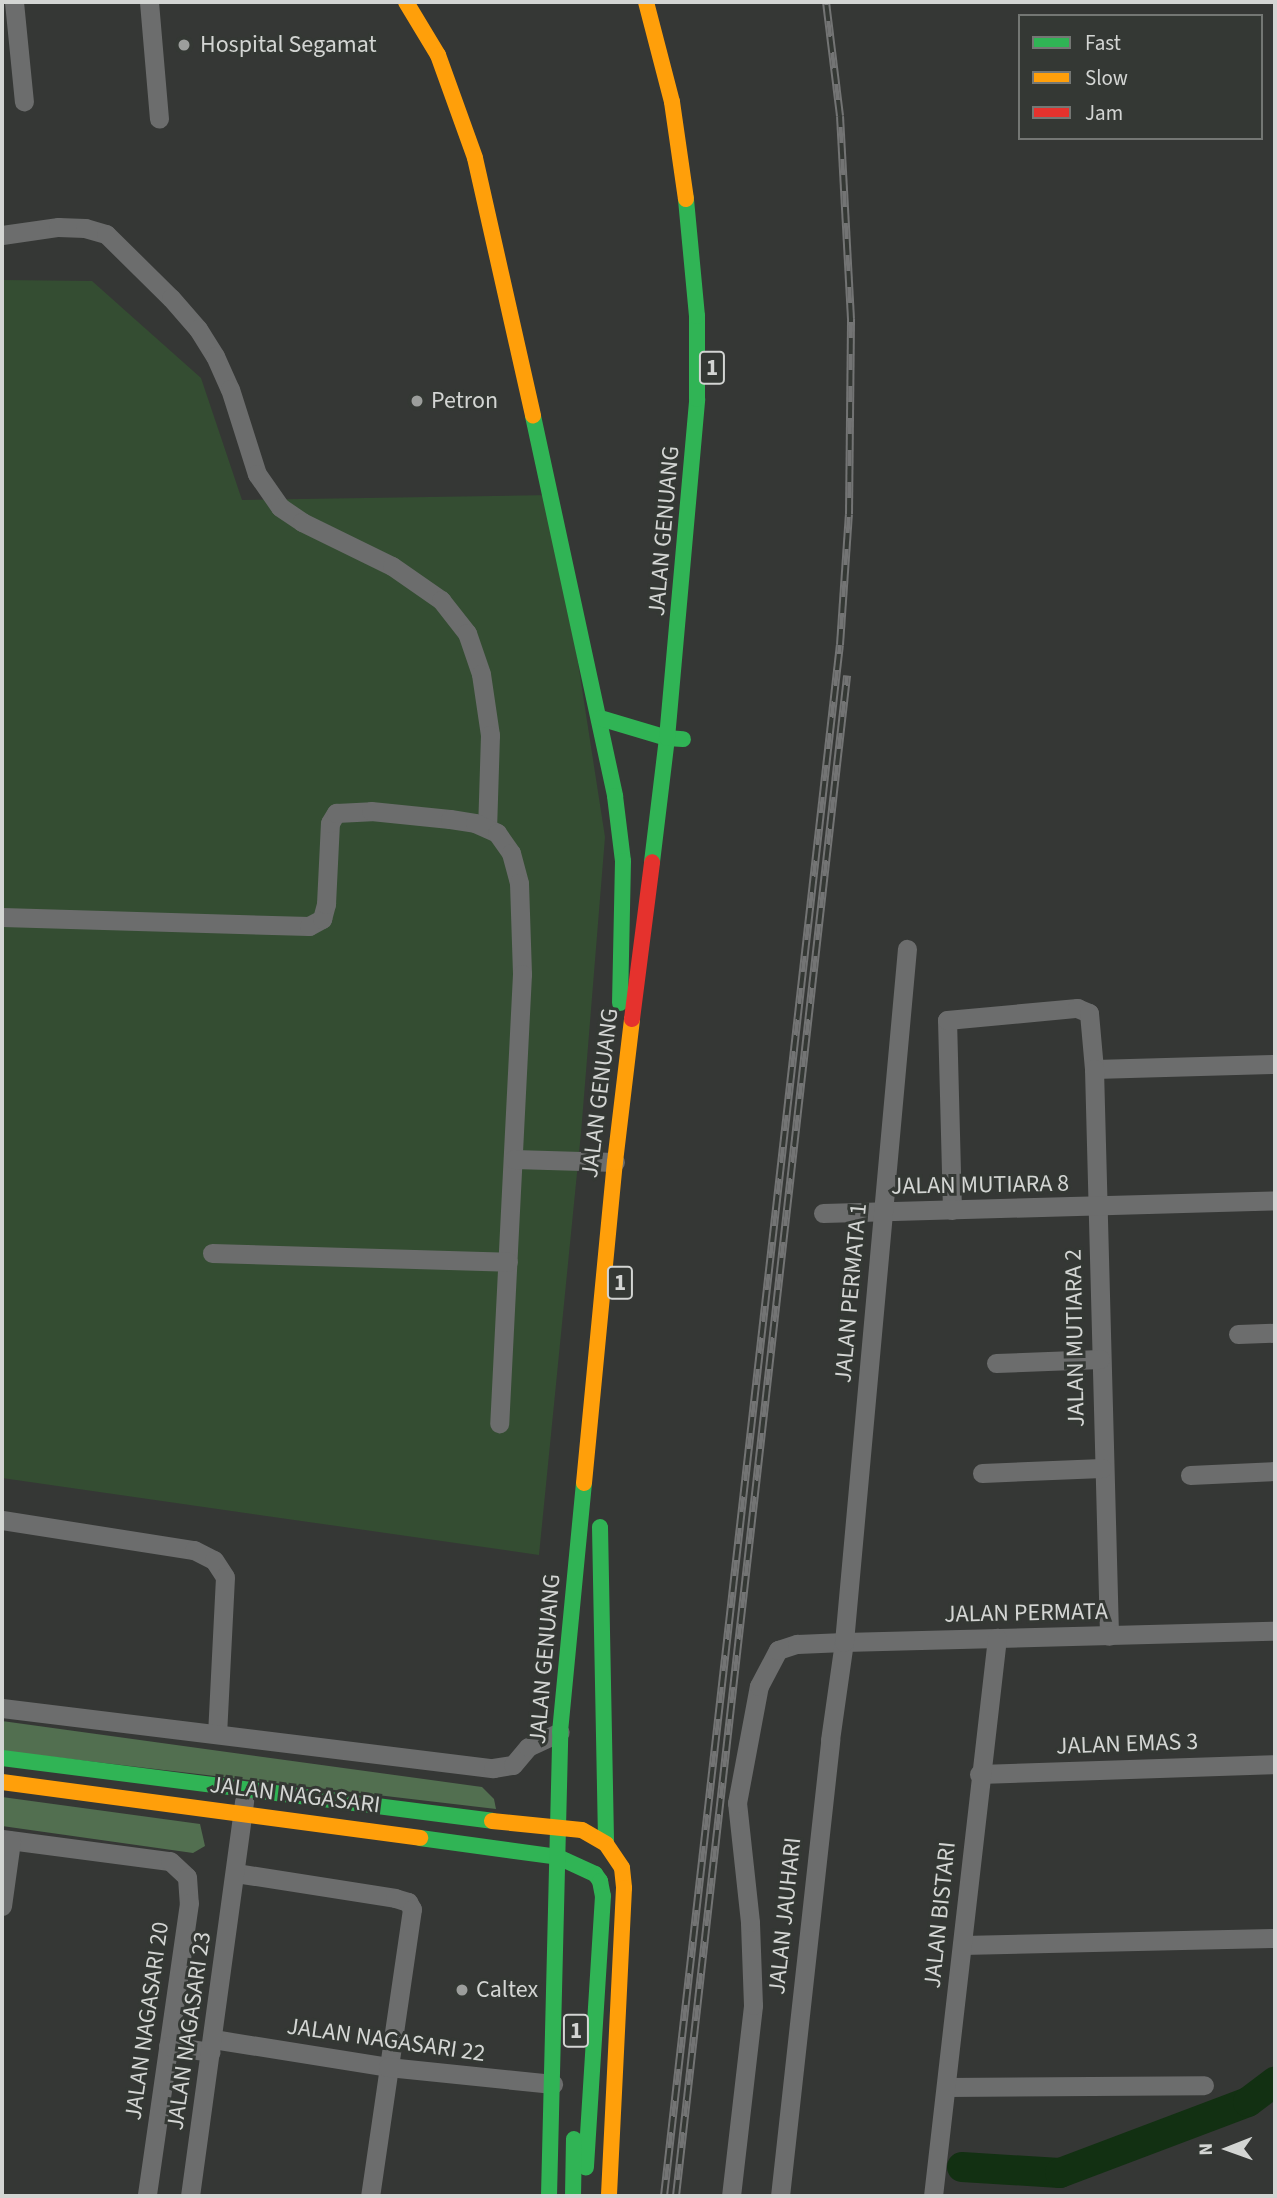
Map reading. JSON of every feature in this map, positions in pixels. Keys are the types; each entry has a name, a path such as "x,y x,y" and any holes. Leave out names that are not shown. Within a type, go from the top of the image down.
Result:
{"main road":[{"path":"406,2 438,55 453,90 475,158 615,796 622,861 615,1162"},
{"name":"JALAN GENUANG","path":"549,2196 561,1828 560,1732 615,1162 667,738 694,463 697,316 684,174 672,102 646,2"},
{"name":"JALAN GENUANG","path":"662,2 689,106 707,241 711,308 710,438"},
{"path":"600,718 667,738"},
{"name":"JALAN GENUANG","path":"618,1309 631,1148 685,732 667,738"},
{"name":"JALAN GENUANG","path":"586,1684 600,1520 606,1844"},
{"name":"JALAN NAGASARI","path":"2,1758 561,1828 582,1823"},
{"name":"JALAN NAGASARI","path":"2,1782 558,1857 581,1865"},
{"path":"582,1823 606,1844 622,1868 624,1888 609,2196"},
{"path":"580,1892 582,1823"},
{"path":"581,1865 600,1881 603,1896 584,2196"},
{"name":"1","path":"573,2196 576,2064"}],"street":[{"path":"14,2 24,102"},
{"path":"149,2 159,120"},
{"path":"2,235 58,227 85,228 106,234 198,329 215,356 230,389 257,474 280,507 302,522 392,566 447,609 467,634 481,674 490,735 488,828"},
{"path":"2,917 309,926 322,919 326,904 330,823 336,813 371,811 450,818 498,833 511,853 521,898 520,1035 499,1423"},
{"name":"JALAN PERMATA 1","path":"844,1642 907,949"},
{"name":"JALAN MUTIARA 2","path":"952,1210 947,1020 953,1017 1083,1010 1091,1017 1094,1069 1102,1468 1109,1636"},
{"path":"1094,1069 1275,1064"},
{"path":"514,1159 615,1162"},
{"name":"JALAN MUTIARA 8","path":"823,1213 1275,1200"},
{"path":"212,1253 508,1262"},
{"path":"1238,1334 1275,1333"},
{"path":"996,1363 1100,1359"},
{"path":"982,1473 1102,1468"},
{"path":"1190,1475 1275,1471"},
{"path":"2,1520 194,1550 214,1560 226,1577 217,1732"},
{"name":"JALAN PERMATA","path":"731,2196 753,2005 750,1922 737,1803 759,1686 778,1650 797,1644 844,1642 1275,1631"},
{"name":"JALAN BISTARI","path":"933,2196 979,1774 997,1639"},
{"name":"JALAN JAUHARI","path":"780,2196 830,1740 844,1642"},
{"name":"JALAN NAGASARI","path":"2,1708 217,1732 493,1768 513,1765 527,1747 560,1732"},
{"name":"JALAN EMAS 3","path":"979,1774 1275,1764"},
{"name":"JALAN NAGASARI 23","path":"190,2196 236,1873 245,1790"},
{"path":"2,1906 7,1840"},
{"name":"JALAN NAGASARI 20","path":"7,1840 170,1861 187,1877 189,1903 147,2196"},
{"path":"236,1873 408,1902 412,1917 370,2196"},
{"path":"962,1945 1275,1938"},
{"name":"JALAN NAGASARI 22","path":"168,2046 212,2046 552,2084"},
{"path":"946,2087 1205,2085"}],"green space":[{"path":"2,280 92,281 201,378 242,500 552,495 605,837 581,1133 539,1555 2,1478"},
{"path":"2,1721 482,1787 494,1799 496,1809 2,1751"},
{"path":"2,1797 200,1824 205,1846 193,1853 2,1826"}],"waterway":[{"path":"962,2167 1060,2173 1248,2102 1275,2082"}],"railway":[{"path":"664,2196 840,645 849,514 851,319 840,116 826,2"},
{"path":"676,2196 847,676"}],"traffic: fast":[{"path":"652,862 667,738 697,399 697,316 686,199"},
{"path":"533,416 615,796 623,861 620,1003"},
{"path":"600,718 667,738 683,739"},
{"path":"549,2196 560,1732 584,1483"},
{"path":"600,1527 606,1844"},
{"path":"2,1758 492,1821"},
{"path":"420,1838 558,1857 595,1874 600,1881 603,1896 586,2167"},
{"path":"573,2196 574,2139"}],"traffic: slow":[{"path":"406,2 438,55 475,158 533,416"},
{"path":"646,2 672,102 686,199"},
{"path":"584,1483 615,1162 632,1019"},
{"path":"2,1782 420,1838"},
{"path":"492,1821 582,1830 606,1844 622,1868 624,1888 609,2196"}],"traffic: jam":[{"path":"632,1019 652,862"}],"place":[{"name":"Hospital Segamat","path":"184,45"},
{"name":"Petron","path":"417,401"},
{"name":"Caltex","path":"462,1990"}]}
